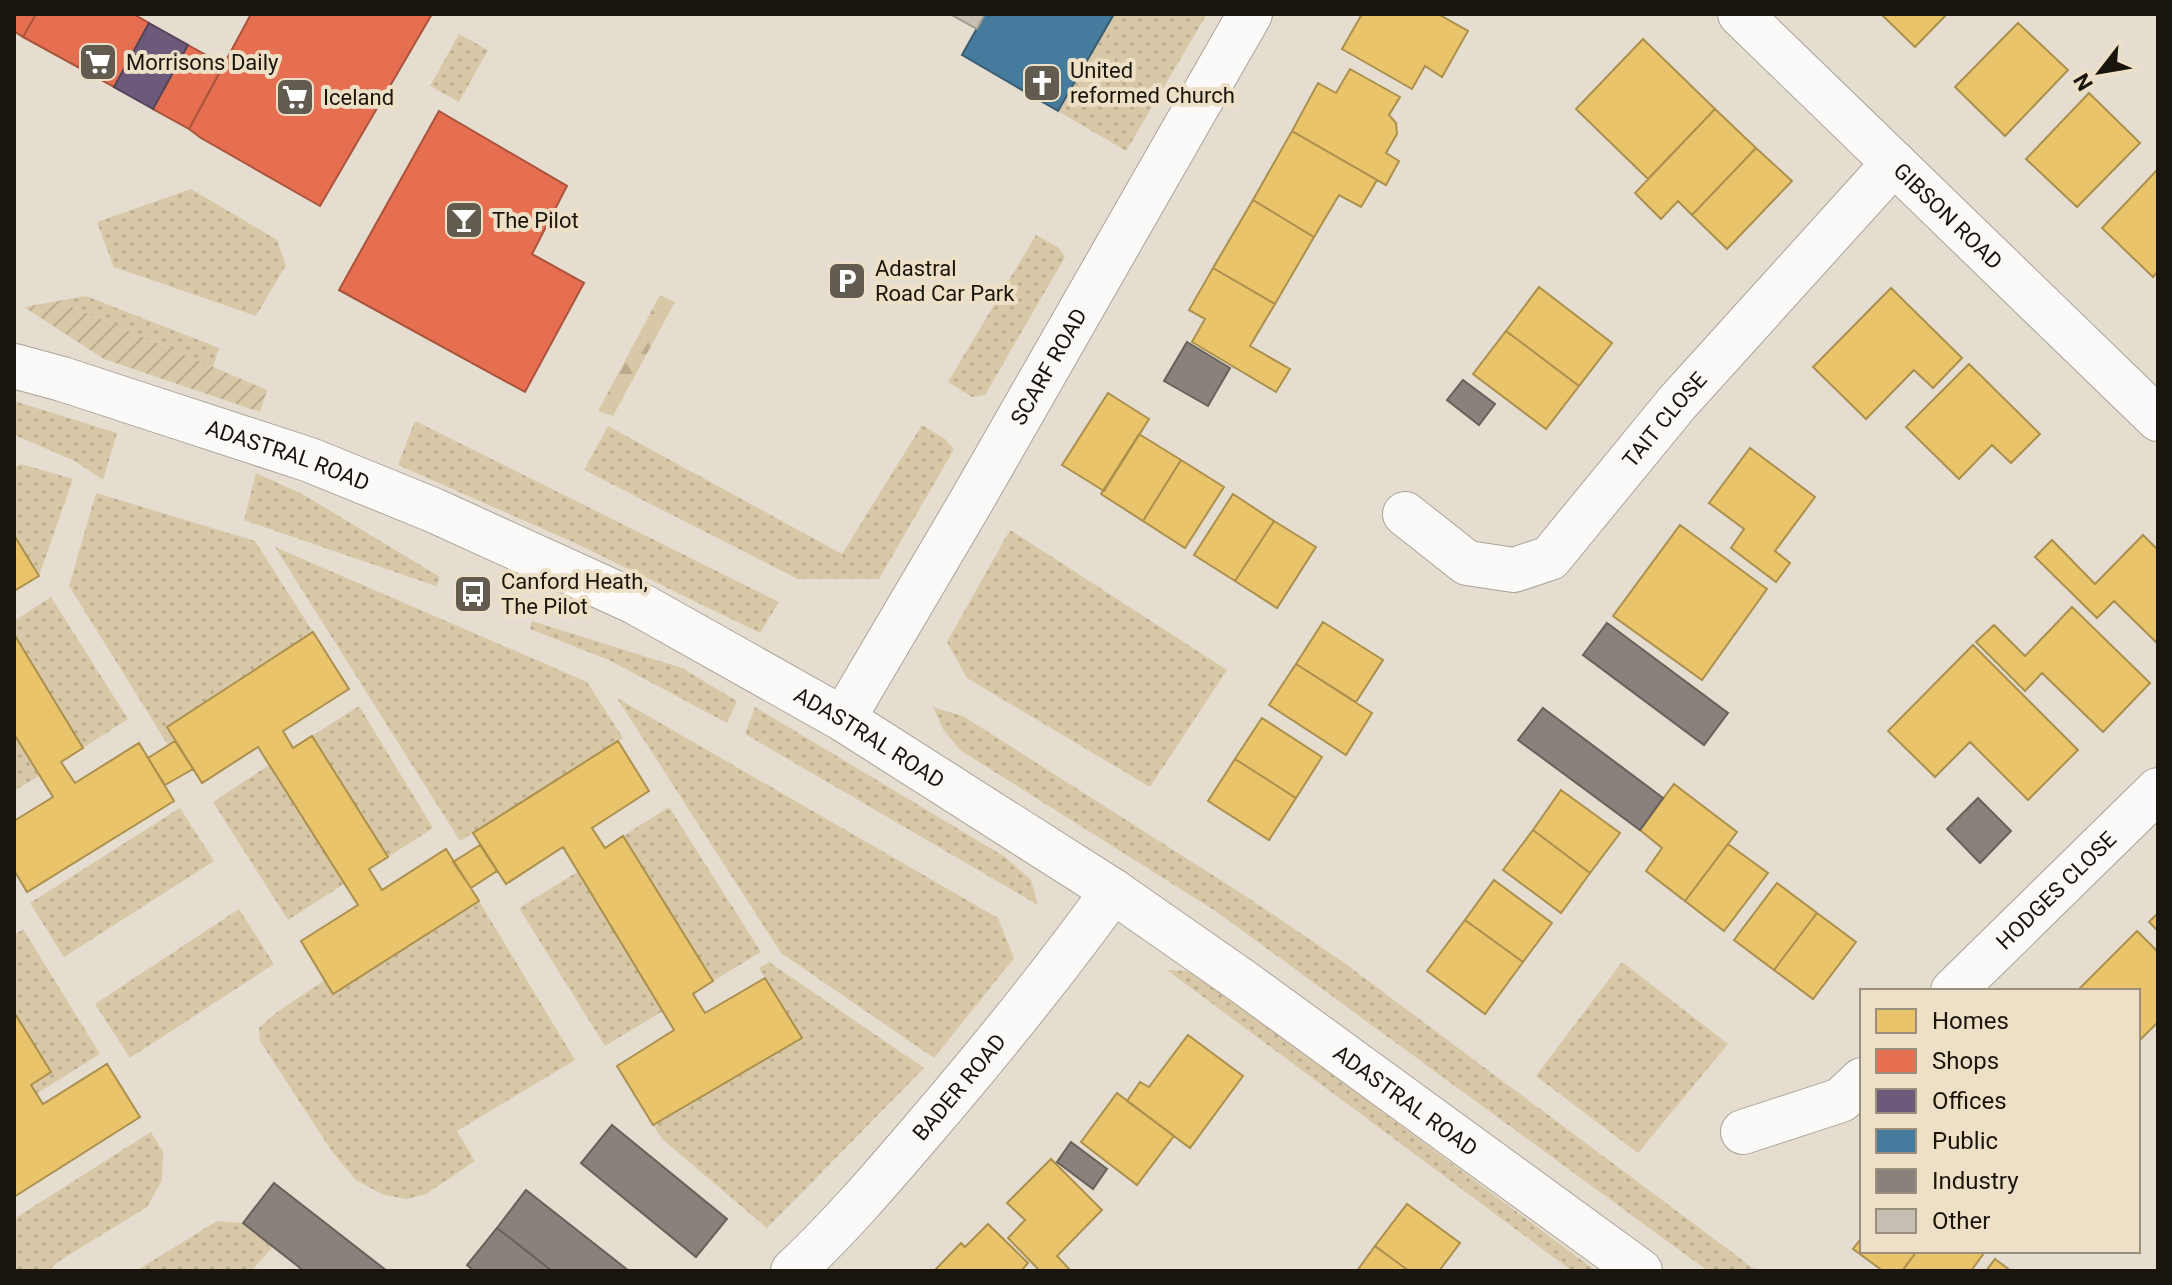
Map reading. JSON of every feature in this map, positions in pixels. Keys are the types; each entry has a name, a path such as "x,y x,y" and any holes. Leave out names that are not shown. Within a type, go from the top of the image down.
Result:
{"street":[{"name":"SCARF ROAD","path":"843,719 1250,14"},
{"name":"GIBSON ROAD","path":"1740,14 2158,419"},
{"name":"TAIT CLOSE","path":"1405,514 1467,563 1514,570 1550,558 1677,403 1894,163"},
{"name":"ADASTRAL ROAD","path":"14,366 310,460 433,510 635,602 843,719 1113,891 1255,990 1640,1271"},
{"name":"HODGES CLOSE","path":"1955,989 2158,790"},
{"name":"BADER ROAD","path":"793,1271 815,1251 961,1086 1075,944 1113,891"},
{"path":"1743,1132 1841,1100 1860,1082"}],"green space":[{"path":"1114,14 1207,14 1126,151 1058,111"},
{"path":"459,34 488,50 459,102 430,86"},
{"path":"191,189 277,240 286,265 256,316 114,267 97,222"},
{"path":"1036,235 1059,248 1065,257 985,395 972,397 948,382"},
{"path":"660,295 675,302 613,416 598,411"},
{"path":"86,296 219,348 213,367 58,301"},
{"path":"58,301 267,390 260,412 104,359 24,307"},
{"path":"14,401 117,433 103,480 75,461 14,435"},
{"path":"415,421 779,602 760,633 573,542 398,465"},
{"path":"922,425 945,439 954,449 879,579 798,579 584,470 608,426 842,554"},
{"path":"21,464 73,479 39,576 14,535 14,468"},
{"path":"256,473 304,495 440,577 436,586 244,520"},
{"path":"96,493 255,541 313,632 167,727 175,741 168,745 69,586"},
{"path":"1010,530 1227,670 1150,787 967,678 947,642"},
{"path":"275,547 587,682 623,738 460,841"},
{"path":"51,597 128,719 83,748 14,634 14,621"},
{"path":"532,621 682,668 737,701 727,723 609,660 530,629"},
{"path":"617,698 998,918 1014,958 934,1058 781,953"},
{"path":"359,706 433,828 388,857 312,736"},
{"path":"755,707 1005,857 1031,880 1038,905 745,734"},
{"path":"933,707 963,716 1343,962 1757,1271 1708,1271 1217,912 960,750 943,729"},
{"path":"14,735 39,776 14,791"},
{"path":"269,765 344,884 288,920 213,802"},
{"path":"669,807 761,952 713,981 623,836"},
{"path":"180,808 214,861 64,957 30,903"},
{"path":"577,872 663,1011 605,1046 519,908"},
{"path":"479,901 575,1060 457,1131 475,1161 426,1194 407,1199 384,1195 356,1180 333,1153 260,1041 259,1028 325,980 334,994"},
{"path":"239,909 274,964 130,1058 95,1004"},
{"path":"23,929 100,1054 36,1094 31,1085 51,1071 14,1012 14,935"},
{"path":"769,962 924,1068 767,1228 662,1139 653,1125 801,1038 759,968"},
{"path":"1622,962 1728,1044 1638,1153 1536,1076"},
{"path":"1167,970 1186,971 1208,982 1596,1271 1572,1271"},
{"path":"151,1132 163,1152 162,1180 147,1207 59,1261 48,1271 14,1271 14,1219"},
{"path":"217,1221 243,1223 273,1247 251,1271 136,1271"}],"building: Homes":[{"path":"1362,14 1438,14 1468,31 1442,77 1425,66 1412,89 1342,49"},
{"path":"1881,14 1947,14 1915,47"},
{"path":"2018,23 2068,70 2005,136 1955,87"},
{"path":"1643,39 1715,109 1648,179 1576,109"},
{"path":"1350,69 1400,97 1389,115 1396,123 1397,134 1386,153 1399,161 1386,185 1292,131 1318,83 1336,93"},
{"path":"2089,93 2140,143 2077,207 2026,159"},
{"path":"1715,109 1756,148 1692,215 1678,201 1661,219 1635,193"},
{"path":"1292,131 1377,180 1361,207 1339,195 1314,237 1253,200"},
{"path":"1756,148 1792,181 1727,249 1692,215"},
{"path":"2158,169 2158,271 2153,277 2102,228"},
{"path":"1253,200 1314,237 1275,304 1213,268"},
{"path":"1213,268 1275,304 1250,346 1290,369 1276,392 1192,342 1205,319 1189,310"},
{"path":"1539,287 1612,343 1579,386 1506,331"},
{"path":"1891,288 1962,358 1933,388 1914,370 1866,419 1813,367"},
{"path":"1506,331 1579,386 1546,429 1473,374"},
{"path":"1969,364 2040,434 2011,463 1992,445 1959,479 1906,427"},
{"path":"1108,393 1149,419 1104,491 1062,465"},
{"path":"1139,434 1181,460 1143,521 1101,494"},
{"path":"1750,448 1815,497 1775,551 1790,563 1776,582 1731,548 1744,529 1709,503"},
{"path":"1181,460 1224,487 1185,548 1143,521"},
{"path":"1233,494 1274,521 1235,581 1194,555"},
{"path":"1274,521 1316,547 1277,608 1235,581"},
{"path":"1680,525 1767,589 1702,680 1613,616"},
{"path":"14,535 39,576 14,591"},
{"path":"2143,535 2158,550 2158,644 2114,601 2097,618 2035,557 2052,540 2095,584"},
{"path":"2072,607 2150,683 2103,732 2042,673 2025,691 1976,642 1994,625 2025,656"},
{"path":"1323,622 1383,660 1356,702 1296,664"},
{"path":"313,632 349,689 283,731 293,748 312,736 388,857 369,869 382,890 446,849 479,901 333,994 301,941 358,905 258,747 202,783 167,727"},
{"path":"14,634 83,748 61,762 75,783 139,743 174,801 27,892 14,870 14,821 53,797 14,734"},
{"path":"1973,645 2078,750 2028,800 1970,742 1935,777 1888,731"},
{"path":"1296,664 1372,713 1346,755 1269,705"},
{"path":"1262,718 1322,757 1296,798 1235,759"},
{"path":"175,741 193,769 165,785 148,758"},
{"path":"618,741 649,791 592,828 605,848 623,836 713,981 693,994 705,1013 765,978 802,1038 653,1125 617,1066 674,1030 563,847 506,884 473,833"},
{"path":"1235,759 1296,798 1269,840 1208,801"},
{"path":"1674,784 1737,832 1685,901 1646,871 1662,848 1640,830"},
{"path":"1561,790 1620,833 1590,873 1533,830"},
{"path":"1533,830 1590,873 1561,913 1503,870"},
{"path":"1728,844 1768,873 1724,931 1685,901"},
{"path":"480,845 497,871 471,888 453,862"},
{"path":"1494,880 1552,923 1523,962 1465,920"},
{"path":"1777,883 1817,913 1774,970 1734,940"},
{"path":"1817,913 1856,942 1813,999 1774,970"},
{"path":"2158,913 2158,931 2149,922"},
{"path":"1465,920 1523,962 1485,1014 1427,971"},
{"path":"2137,931 2158,952 2158,1022 2140,1040 2140,989 2079,989"},
{"path":"14,1012 51,1072 31,1085 43,1104 107,1064 140,1117 14,1197"},
{"path":"1188,1035 1243,1076 1190,1148 1127,1101 1140,1082 1149,1087"},
{"path":"1117,1093 1174,1136 1137,1185 1081,1142"},
{"path":"1051,1159 1102,1210 1057,1256 1071,1271 1040,1271 1008,1238 1025,1220 1007,1203"},
{"path":"1407,1204 1460,1243 1439,1271 1409,1271 1375,1246"},
{"path":"988,1224 1028,1263 1021,1271 934,1271 961,1243 965,1247"},
{"path":"1860,1240 1860,1253 1916,1253 1902,1271 1883,1271 1853,1249"},
{"path":"1375,1246 1409,1271 1357,1271"},
{"path":"1916,1253 1984,1253 1971,1271 1902,1271"},
{"path":"1995,1259 2011,1271 1986,1271"}],"building: Shops":[{"path":"14,14 36,14 23,37 14,31"},
{"name":"Morrisons Daily","path":"36,14 133,14 149,23 114,87 23,37"},
{"name":"Iceland","path":"251,14 432,14 320,206 189,129"},
{"path":"188,45 224,65 189,129 153,109"},
{"name":"The Pilot","path":"439,111 567,186 532,254 584,283 525,392 339,290"}],"building: Offices":[{"path":"149,23 188,45 153,109 114,87"}],"building: Public":[{"name":"United reformed Church","path":"985,14 1114,14 1058,111 962,55"}],"building: Industry":[{"path":"1187,342 1230,368 1208,406 1164,381"},
{"path":"1463,380 1495,404 1479,425 1447,400"},
{"path":"1607,623 1728,713 1704,745 1583,655"},
{"path":"1543,708 1663,798 1640,830 1518,740"},
{"path":"1978,798 2011,831 1980,863 1947,829"},
{"path":"612,1125 727,1219 696,1257 581,1163"},
{"path":"1071,1142 1107,1169 1093,1189 1057,1162"},
{"path":"274,1183 387,1271 304,1271 243,1223"},
{"path":"526,1190 629,1271 552,1271 497,1228"},
{"path":"497,1228 552,1271 474,1271 467,1265"}],"building: Other":[{"path":"950,14 985,14 977,29"}],"place":[{"name":"Morrisons Daily","path":"98,62"},
{"name":"United reformed Church","path":"1042,83"},
{"name":"Iceland","path":"295,97"},
{"name":"The Pilot","path":"464,220"},
{"name":"Adastral Road Car Park","path":"847,281"},
{"name":"Canford Heath, The Pilot","path":"473,594"}]}
